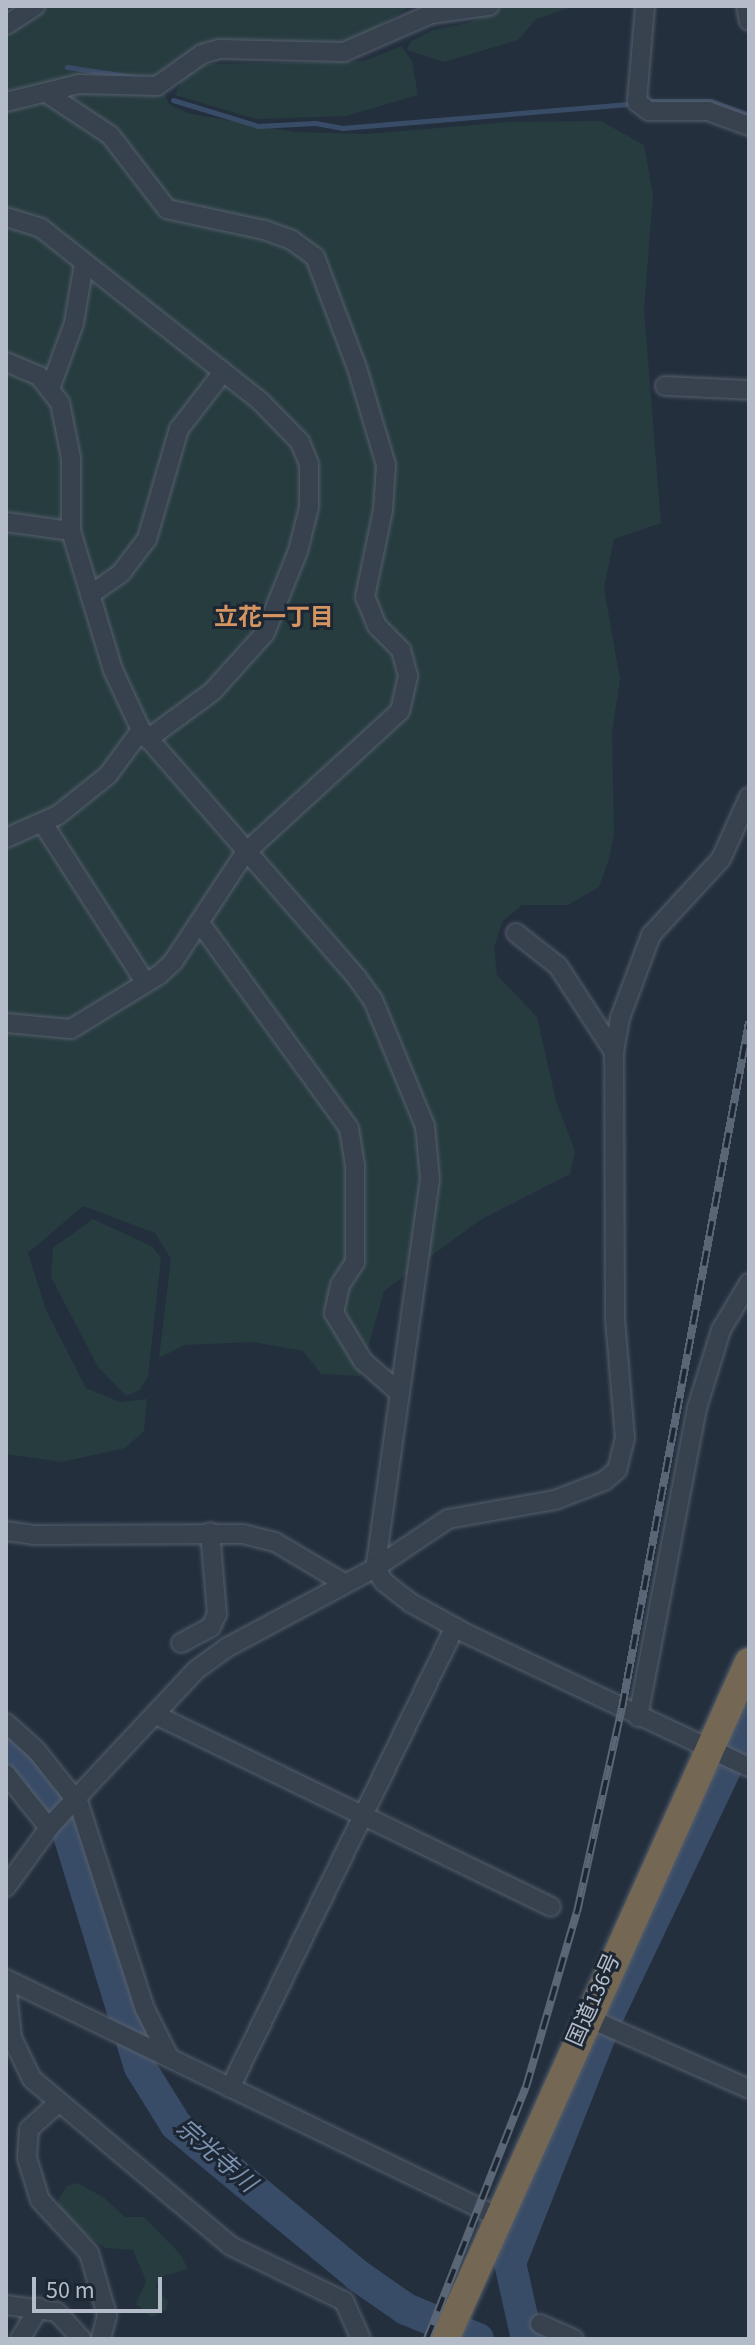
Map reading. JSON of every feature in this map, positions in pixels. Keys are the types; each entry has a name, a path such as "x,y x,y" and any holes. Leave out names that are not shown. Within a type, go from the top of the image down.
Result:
{"highway":[{"name":"国道136号","path":"445,2339 496,2216 586,2017 730,1758 749,1662"}],"street":[{"path":"6,25 35,6"},
{"path":"6,102 79,84 157,86 202,54 220,49 344,52 431,14 489,6"},
{"path":"645,6 637,102 649,111 708,111 749,126"},
{"path":"746,6 749,21"},
{"path":"6,1023 71,1029 146,983 173,962 245,853 400,711 406,695 401,650 377,626 365,597 386,488 379,431 315,257 292,240 264,230 167,209 110,135 48,94"},
{"path":"6,217 30,221 270,409 300,442 309,464 309,507 280,601 265,633 213,691 144,734 108,775 44,825 6,837"},
{"path":"51,386 74,323 84,263"},
{"path":"6,362 51,386 68,427 71,531 113,670 144,734 373,1000 425,1126 430,1179 375,1568 384,1582 411,1603 455,1627 638,1717 730,1758"},
{"path":"90,595 121,573 147,539 179,429 223,372"},
{"path":"665,386 749,390"},
{"path":"6,522 71,531"},
{"path":"6,1885 50,1826 196,1670 226,1648 342,1582 375,1568 448,1519 555,1500 604,1481 617,1470 625,1438 615,1319 614,1052 631,981 651,935 721,859 749,797"},
{"path":"44,825 146,983"},
{"path":"200,923 349,1128 355,1165 355,1262 340,1285 334,1313 363,1361 400,1393"},
{"path":"516,933 558,966 614,1052"},
{"path":"638,1717 697,1408 721,1330 749,1283"},
{"path":"6,1531 34,1535 210,1532 275,1542 342,1582"},
{"path":"181,1643 211,1627 217,1614 210,1532"},
{"path":"230,2088 455,1627"},
{"path":"156,1715 551,1907"},
{"path":"6,1723 36,1750 74,1802 145,2009 164,2053"},
{"path":"6,1774 50,1826"},
{"path":"6,1981 109,2026 496,2216"},
{"path":"6,1981 17,2054 32,2079 231,2246 344,2301 361,2339"},
{"path":"586,2017 749,2089"},
{"path":"58,2103 29,2129 27,2158 40,2200 89,2253 107,2315 101,2339"},
{"path":"6,2305 39,2307 67,2318 81,2339"},
{"path":"20,2339 39,2307"},
{"path":"540,2324 574,2339"}],"green space":[{"path":"6,6 411,6 351,43 248,46 184,59 163,89 169,104 187,113 294,132 367,134 510,122 601,121 644,145 653,195 644,310 661,523 614,539 604,588 620,679 612,733 614,834 609,859 599,887 568,905 522,905 503,921 494,947 497,975 537,1017 556,1101 575,1151 570,1174 480,1220 384,1291 360,1376 321,1374 303,1351 253,1342 185,1345 159,1358 171,1259 155,1233 83,1206 28,1253 46,1310 86,1388 120,1402 147,1399 144,1431 125,1448 62,1462 6,1454"},
{"path":"504,6 575,6 536,19 518,40 444,62 407,50 411,41 433,30 471,22"},
{"path":"401,46 412,61 418,95 346,116 256,119 175,95 184,75 202,64 364,61"},
{"path":"93,1219 153,1247 161,1258 148,1376 140,1390 126,1396 98,1367 51,1277 53,1248"},
{"path":"77,2183 103,2197 125,2217 144,2217 181,2255 188,2269 163,2276 155,2286 168,2301 166,2310 151,2317 136,2304 146,2281 133,2250 105,2248 62,2218 58,2200 67,2186"}],"waterway":[{"path":"67,67 141,78"},
{"path":"173,100 258,126 315,123 342,128 626,104"},
{"path":"650,101 711,101 749,115"},
{"path":"527,2339 510,2263 610,2011 749,1720"},
{"name":"宗光寺川","path":"6,1751 21,1763 65,1822 140,2067 176,2125 357,2275 406,2309 478,2339"}],"railway":[{"path":"427,2339 526,2087 577,1912 622,1708 749,1022"}],"district":[{"name":"立花一丁目","path":"274,618"}]}
